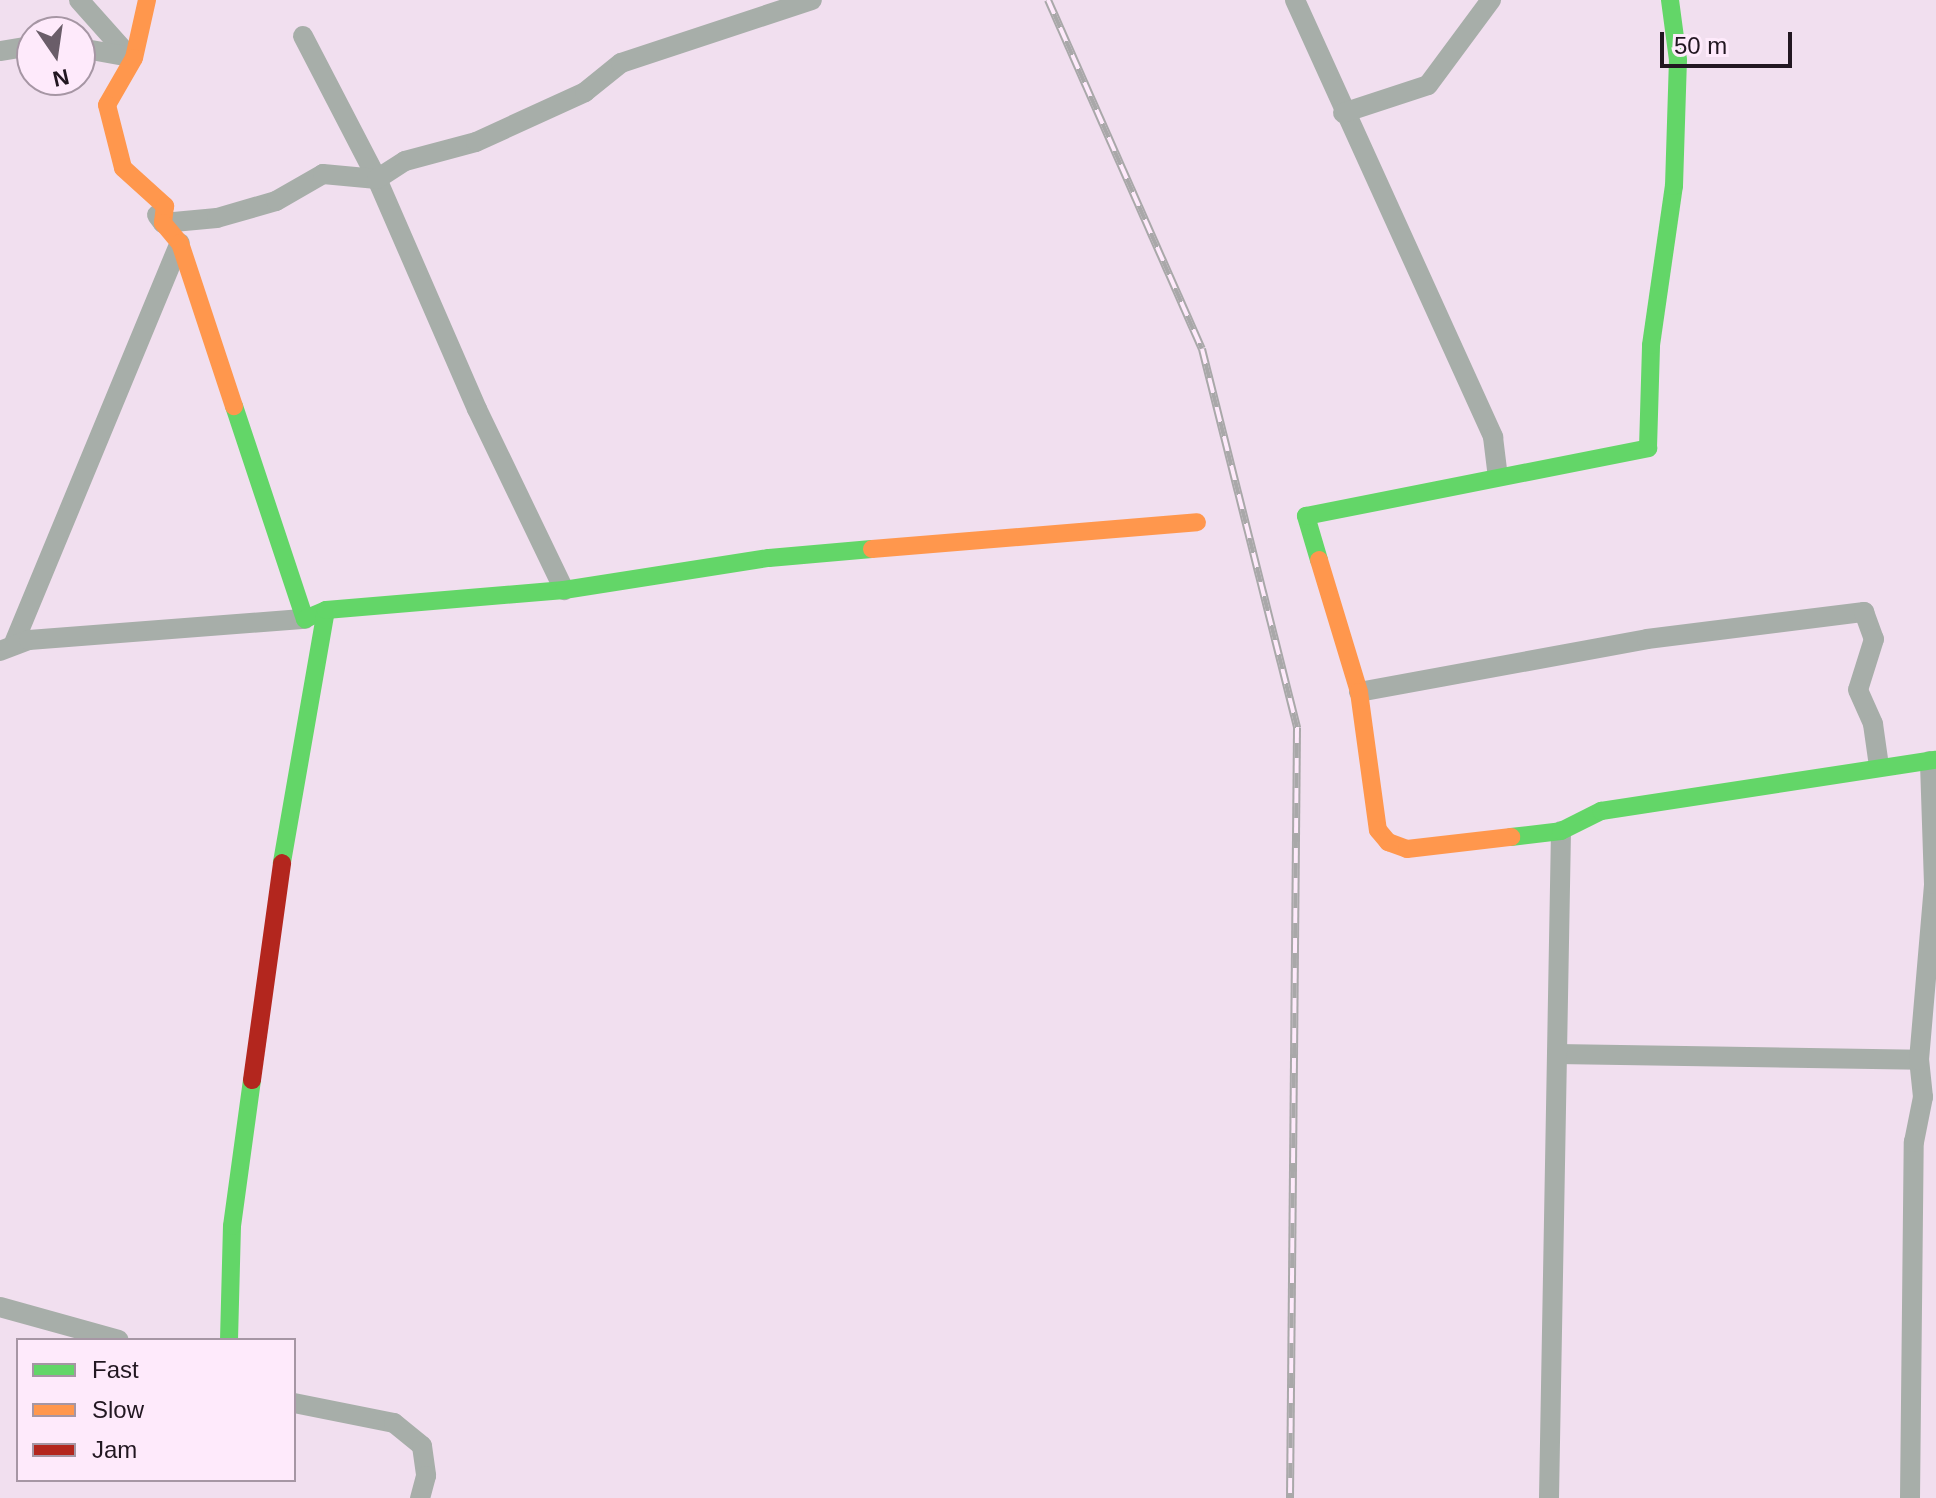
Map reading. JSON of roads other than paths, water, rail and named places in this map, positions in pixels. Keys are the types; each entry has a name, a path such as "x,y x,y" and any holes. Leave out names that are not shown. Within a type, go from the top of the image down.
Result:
{"street":[{"path":"79,0 131,57"},
{"path":"147,0 131,57 107,105 123,168 180,243 305,619"},
{"path":"163,223 217,218 276,201 323,174 377,179 405,161 476,142 585,92 621,63 812,0"},
{"path":"1295,0 1343,113 1493,437 1498,475"},
{"path":"1343,113 1428,85 1491,0"},
{"path":"1670,0 1678,60 1674,186 1651,345 1648,448 1587,463 1498,475 1306,516 1359,692 1373,811 1388,842 1407,849 1561,831 1601,811 1879,766 1933,761 1934,884 1919,1060 1923,1097 1914,1142 1916,1258 1908,1335 1910,1498"},
{"path":"303,36 377,179 477,409 564,590"},
{"path":"96,51 131,57"},
{"path":"180,243 7,647 305,619 326,610 564,590 769,558 1197,522"},
{"path":"229,1338 234,1211 289,812 326,610"},
{"path":"1359,692 1647,639 1864,612 1874,639 1858,690 1873,724 1879,766"},
{"path":"1549,1498 1561,831"},
{"path":"1557,1054 1919,1060"},
{"path":"0,1307 112,1338"},
{"path":"296,1403 394,1423 422,1446 426,1476 420,1498"}],"railway":[{"path":"1048,0 1202,349 1297,728 1290,1498"}]}
